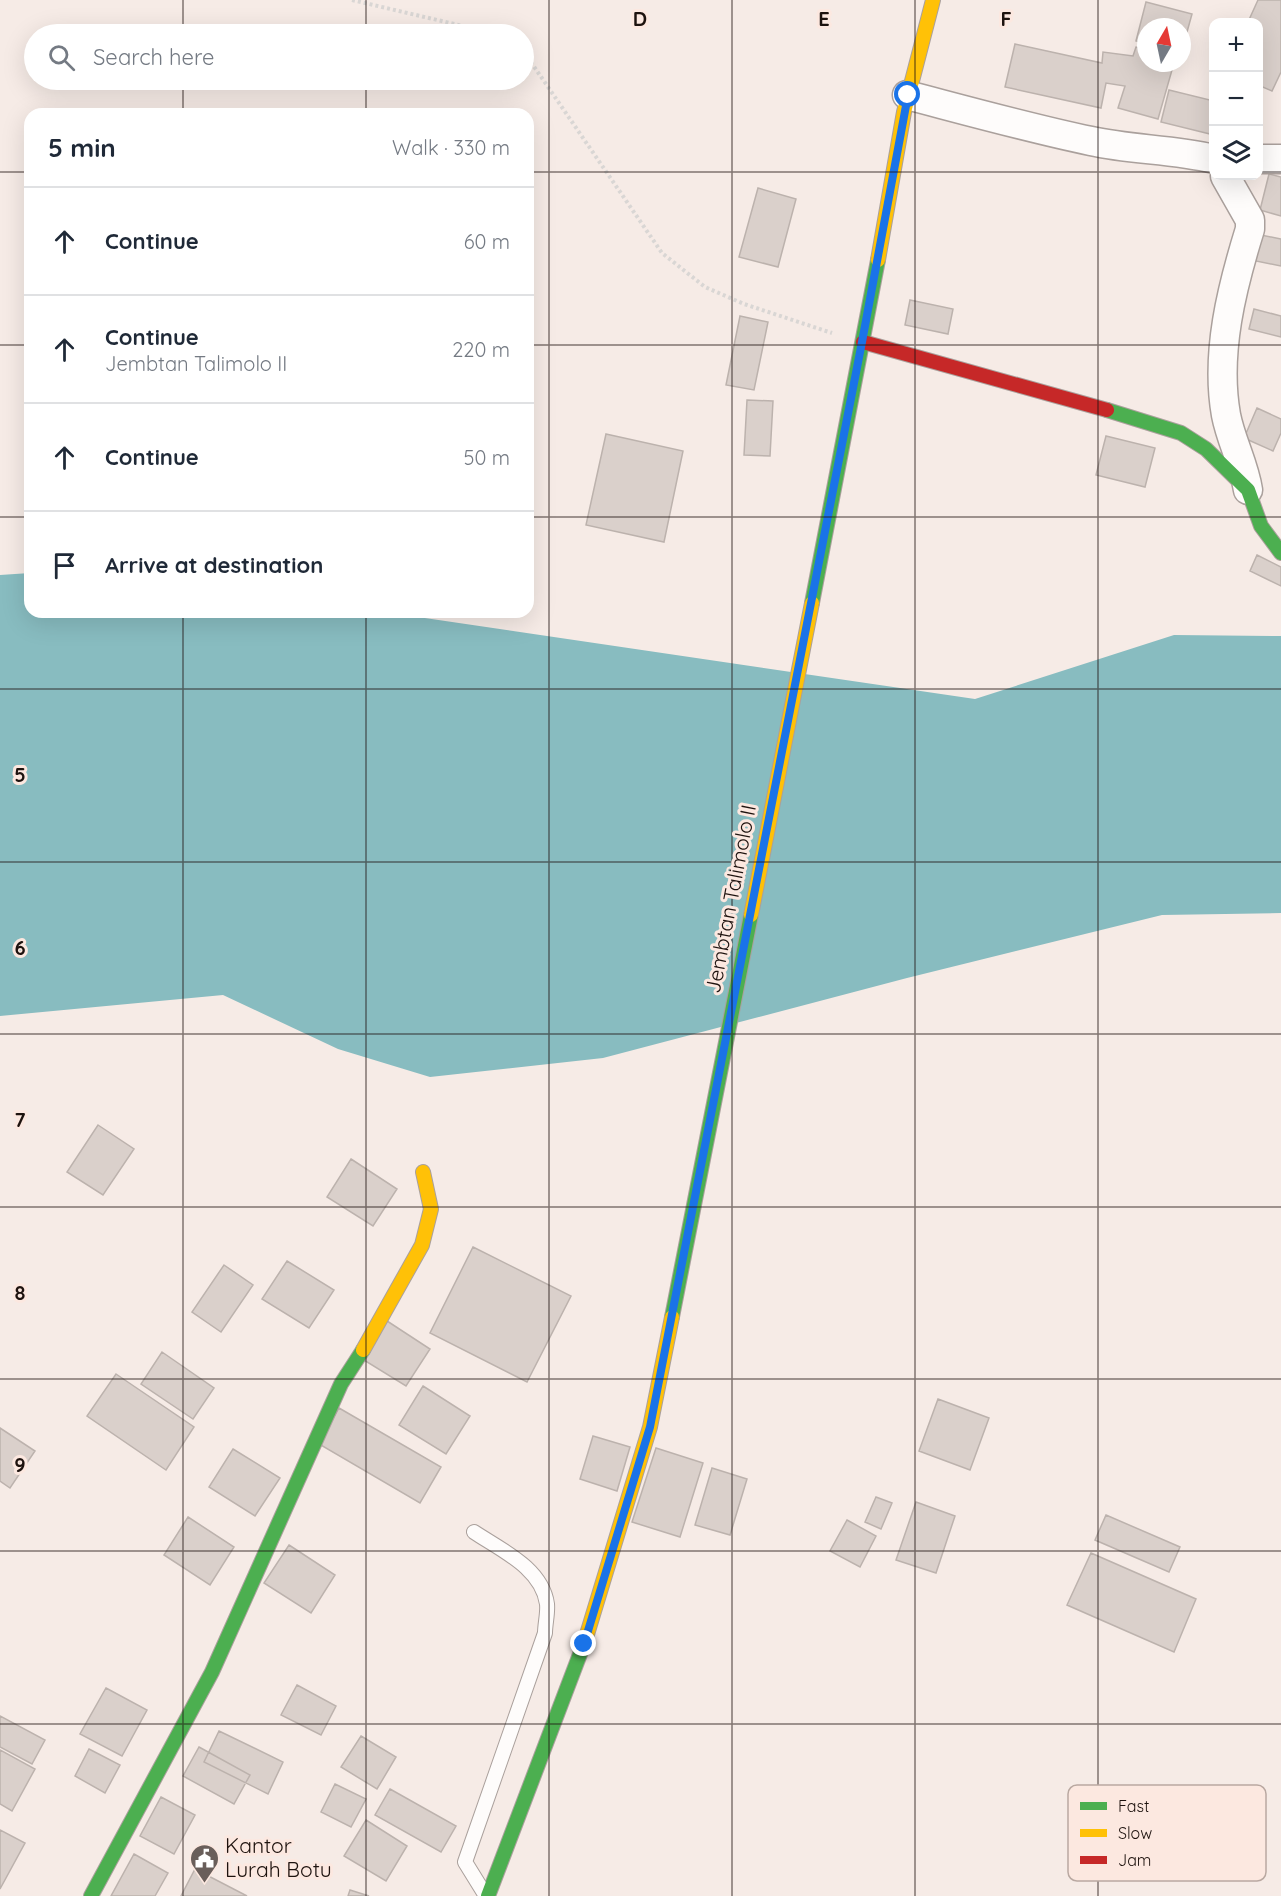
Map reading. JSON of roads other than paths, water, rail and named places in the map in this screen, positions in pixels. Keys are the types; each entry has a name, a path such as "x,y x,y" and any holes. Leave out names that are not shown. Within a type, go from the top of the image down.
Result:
{"street":[{"name":"Jembtan Talimolo II","path":"487,1896 584,1644 650,1427 862,342 908,95 933,0"},
{"path":"908,95 1090,141 1126,148 1189,153 1209,158"},
{"path":"1263,159 1281,159"},
{"path":"1227,180 1250,220 1250,229 1233,282 1223,365 1226,414 1244,465 1248,490 1261,526 1281,553"},
{"path":"862,342 967,373 1086,403 1181,433 1206,449 1248,490"},
{"path":"91,1896 212,1672 341,1384 376,1330 422,1245 431,1209 423,1172"}],"lane":[{"path":"474,1532 526,1566 547,1604 545,1633 465,1862 487,1896"}],"water":[{"path":"24,573 24,618 425,618 975,699 1174,635 1281,636 1281,913 1162,915 907,978 603,1058 430,1077 338,1049 223,995 0,1016 0,575"}],"place":[{"name":"Kantor Lurah Botu","path":"204,1884"}]}
